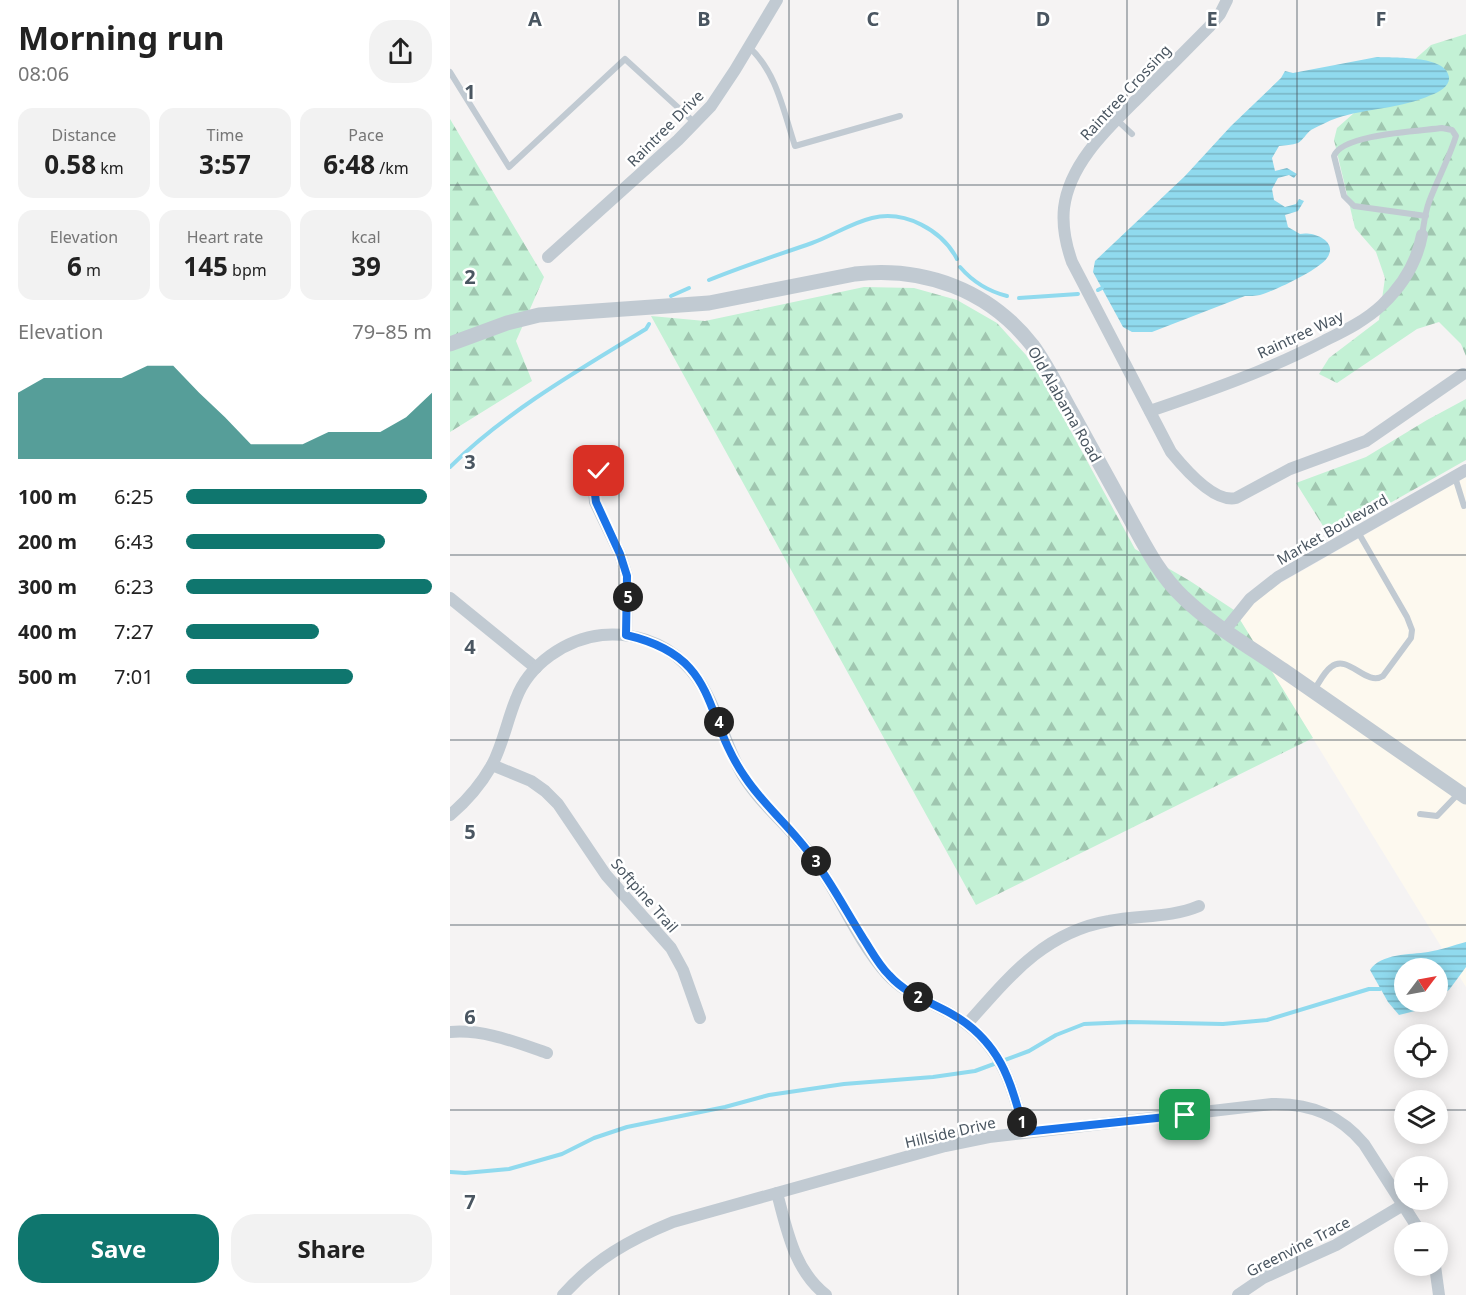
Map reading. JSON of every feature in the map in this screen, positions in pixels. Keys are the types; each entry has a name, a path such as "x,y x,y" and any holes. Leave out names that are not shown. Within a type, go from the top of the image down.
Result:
{"street":[{"name":"Raintree Drive","path":"548,257 695,123 723,88 777,0"},
{"name":"Raintree Crossing","path":"1227,0 1220,14 1209,27 1117,120 1087,155 1068,192 1064,208 1066,243 1072,262 1171,452 1184,468 1220,496 1229,500 1305,463 1366,441 1463,374"},
{"name":"Raintree Way","path":"1150,411 1235,381 1303,352 1354,325 1371,314 1394,292 1413,266 1422,235"},
{"name":"Old Alabama Road","path":"450,344 507,323 539,315 709,303 855,273 896,271 941,280 985,301 1003,314 1033,347 1154,561 1183,597 1225,630 1463,795"},
{"name":"Market Boulevard","path":"1225,630 1262,589 1466,470"},
{"path":"599,471 594,487 596,502 620,554 627,576 626,635"},
{"path":"450,598 536,668"},
{"path":"450,814 473,791 492,765 516,697 536,668 555,651 577,641 602,635 626,635 647,640 665,649 683,661 696,676 708,695 743,775 813,858 887,974 911,994 967,1024 986,1041 1003,1065 1016,1097 1024,1132"},
{"name":"Softpine Trail","path":"492,765 531,781 558,804 606,875 672,948 683,970 700,1018"},
{"path":"967,1024 1017,968 1038,951 1060,938 1084,927 1106,921 1177,914 1199,906"},
{"path":"450,1032 463,1031 499,1036 547,1053"},
{"name":"Hillside Drive","path":"563,1295 592,1267 616,1249 673,1222 945,1146 1024,1132 1272,1104 1302,1105 1330,1115 1355,1133 1394,1190"},
{"path":"777,1193 791,1245 801,1267 810,1280 826,1295"},
{"name":"Greenvine Trace","path":"1238,1295 1263,1278 1336,1245 1396,1210"},
{"path":"1437,1276 1439,1295"}],"lane":[{"path":"749,47 766,65 772,76 795,146 900,116"},
{"path":"450,72 509,167 625,59 695,123"},
{"path":"1117,120 1132,134"},
{"path":"1422,235 1426,216 1428,204 1456,136 1452,130 1442,128 1356,140 1336,151 1334,156 1344,196 1348,202 1354,206 1426,216"},
{"path":"1454,476 1464,506"},
{"path":"1313,691 1331,667 1339,664 1346,664 1372,678 1379,679 1411,638 1412,630 1407,617 1358,532"},
{"path":"1420,814 1437,816 1463,795"}],"shaded area":[{"path":"1466,477 1466,987 1234,610"}],"green space":[{"path":"1466,34 1466,356 1461,344 1439,322 1417,329 1337,383 1319,374 1329,358 1379,320 1385,278 1376,252 1355,228 1334,140 1337,128 1431,45"},
{"path":"450,119 544,277 516,341 532,381 450,432"},
{"path":"864,287 914,288 957,300 997,323 1026,355 1050,393 1135,549 1234,610 1313,738 976,905 651,316 705,321"},
{"path":"1466,399 1466,460 1330,537 1296,483 1366,457"}],"water":[{"path":"1377,57 1429,61 1446,70 1449,80 1446,86 1420,100 1330,121 1311,130 1298,143 1279,146 1272,158 1275,171 1287,168 1297,174 1294,178 1289,175 1278,178 1272,189 1274,200 1285,207 1296,204 1299,199 1304,201 1298,211 1285,215 1288,227 1300,234 1311,234 1323,238 1330,247 1327,258 1306,274 1275,289 1260,295 1245,296 1152,332 1132,332 1123,327 1093,272 1095,261 1185,176 1231,126 1281,78 1285,71 1293,73"},
{"path":"1466,942 1466,967 1448,991 1448,958 1394,958 1394,1009 1370,970 1381,960 1433,951"}],"waterway":[{"path":"709,280 812,243 864,220 885,216 909,220 932,231 942,239 957,259"},
{"path":"960,267 981,285 1007,296"},
{"path":"671,296 689,288"},
{"path":"1098,290 1102,288"},
{"path":"1019,298 1078,294"},
{"path":"450,467 471,447 518,410 646,329 649,324"},
{"path":"450,1172 509,1169 562,1154 594,1138 627,1127 725,1107 769,1095 844,1084 933,1077 975,1071 1029,1051 1056,1035 1084,1024 1130,1022 1223,1024 1267,1020 1369,989 1380,989"}],"route":[{"path":"599,471 594,487 596,502 620,554 627,576 626,635 647,640 665,649 683,661 696,676 708,695 743,775 813,858 887,974 911,994 967,1024 986,1041 1003,1065 1016,1097 1024,1132 1185,1115"}]}
